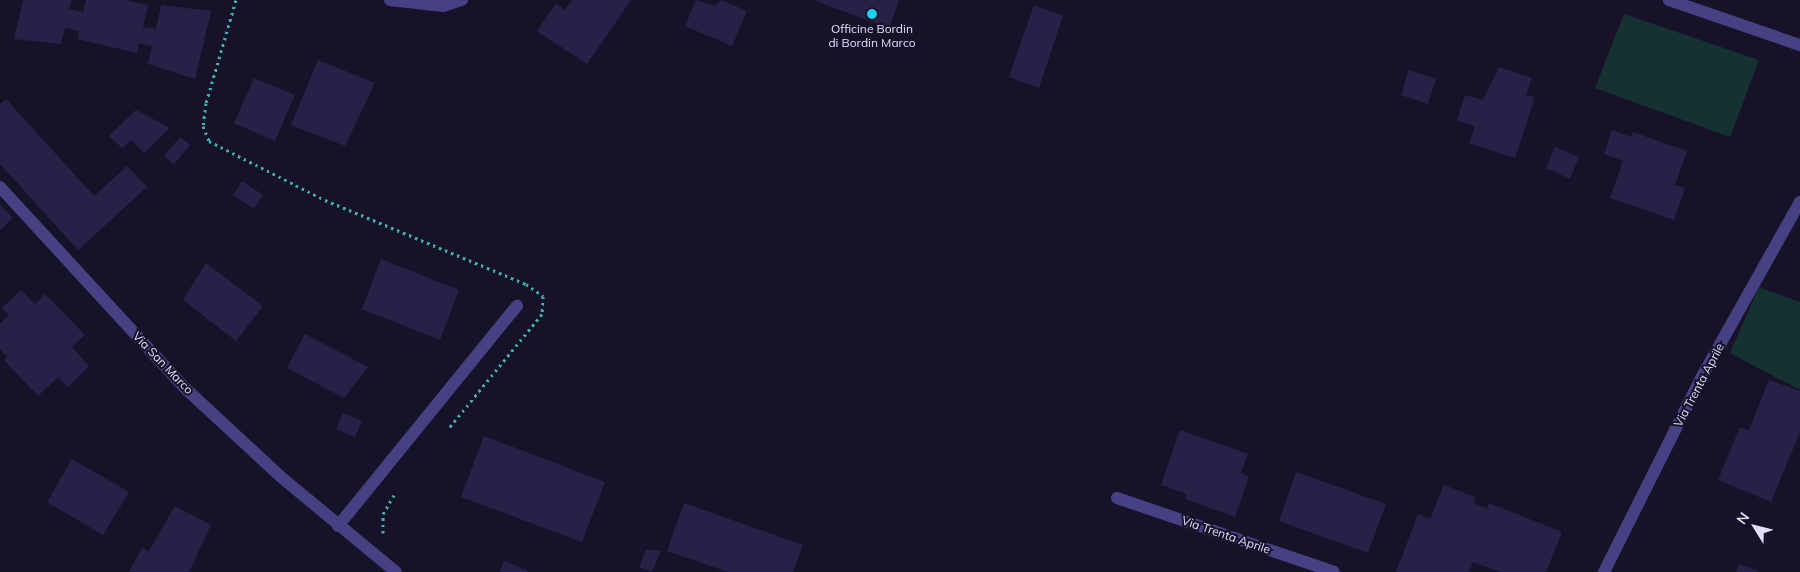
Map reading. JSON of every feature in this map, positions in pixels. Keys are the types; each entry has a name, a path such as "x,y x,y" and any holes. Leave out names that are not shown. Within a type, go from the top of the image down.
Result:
{"street":[{"path":"390,0 443,6 462,0"},
{"path":"1669,0 1800,45"},
{"name":"Via San Marco","path":"0,186 186,389 338,526 396,572"},
{"name":"Via Trenta Aprile","path":"1604,572 1700,380 1800,202"},
{"path":"338,526 517,306"},
{"name":"Via Trenta Aprile","path":"1117,498 1334,572"}],"path":[{"path":"236,0 206,103 203,126 209,140 325,200 526,284 543,296 542,314 444,434"},
{"path":"383,537 382,514 400,487"}],"green space":[{"path":"1624,14 1759,60 1730,137 1595,88"},
{"path":"1759,287 1800,302 1800,390 1730,353"}],"building":[{"path":"23,0 71,0 69,9 83,12 86,0 124,0 148,5 143,27 156,29 161,5 211,11 195,79 148,64 152,46 139,43 137,53 77,39 79,31 65,28 61,44 14,39"},
{"path":"572,0 631,0 587,64 537,31 556,3 565,10"},
{"path":"696,0 715,6 721,0 747,11 732,46 685,26"},
{"name":"Officine Bordin di Bordin Marco","path":"813,0 899,0 889,28"},
{"path":"1034,5 1063,16 1039,88 1009,77"},
{"path":"318,60 375,83 345,146 291,125"},
{"path":"1499,67 1532,78 1526,95 1535,97 1515,158 1469,143 1475,126 1457,120 1465,95 1483,100"},
{"path":"1409,70 1436,79 1428,104 1401,95"},
{"path":"254,78 295,95 275,141 234,123"},
{"path":"6,99 94,196 127,166 147,187 78,250 0,164 0,104"},
{"path":"136,110 170,128 144,153 131,140 122,148 109,136"},
{"path":"1612,130 1631,137 1633,132 1687,151 1675,185 1685,188 1674,220 1610,198 1623,161 1604,154"},
{"path":"180,137 190,145 174,164 164,156"},
{"path":"1555,147 1579,157 1570,179 1546,168"},
{"path":"242,181 263,195 254,209 233,195"},
{"path":"0,204 13,218 0,230"},
{"path":"381,259 459,290 440,340 362,309"},
{"path":"206,263 263,306 236,341 183,300"},
{"path":"21,290 35,304 45,294 85,335 72,347 89,366 68,387 58,377 38,396 4,360 7,357 0,349 0,324 9,315 2,308"},
{"path":"305,334 368,367 344,398 287,368"},
{"path":"1769,380 1800,391 1800,432 1771,502 1718,480 1740,427 1749,430"},
{"path":"343,413 362,421 355,437 336,429"},
{"path":"1180,430 1248,454 1241,473 1249,476 1235,517 1185,499 1187,494 1161,485"},
{"path":"484,436 605,482 582,542 461,497"},
{"path":"72,459 129,492 103,535 47,502"},
{"path":"1296,472 1386,504 1368,553 1279,521"},
{"path":"1444,485 1475,497 1474,503 1487,509 1489,503 1562,532 1546,572 1500,572 1473,562 1469,572 1396,572 1418,514 1430,519"},
{"path":"684,503 803,545 793,572 728,572 667,551"},
{"path":"175,506 211,525 189,572 129,572 142,548 149,551"},
{"path":"646,549 661,551 652,572 639,567"},
{"path":"504,561 527,570 526,572 500,572"},
{"path":"1739,564 1761,572 1736,572"}],"place":[{"name":"Officine Bordin di Bordin Marco","path":"872,14"}]}
